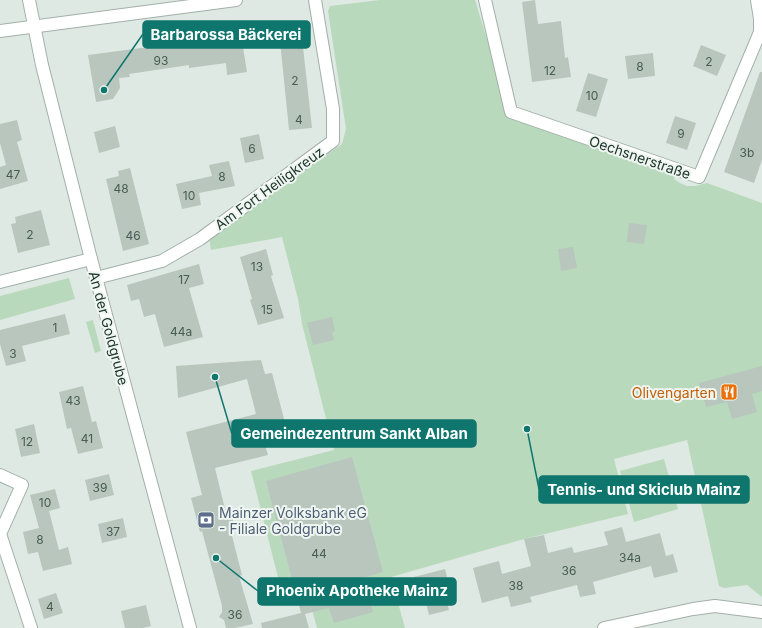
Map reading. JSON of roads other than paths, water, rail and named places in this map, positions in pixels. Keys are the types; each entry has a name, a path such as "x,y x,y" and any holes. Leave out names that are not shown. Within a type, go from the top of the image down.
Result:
{"street":[{"name":"An der Goldgrube","path":"30,0 42,65 91,259 190,628"},
{"path":"0,31 236,0"},
{"name":"Am Fort Heiligkreuz","path":"96,278 162,261 200,239 333,141 333,109 315,0"},
{"name":"Oechsnerstraße","path":"485,0 511,112 699,177 760,32 760,19 757,0"},
{"path":"0,282 91,259"},
{"path":"0,475 22,485 0,534 31,628"},
{"path":"604,628 693,609 715,606 762,612"}],"place":[{"name":"Barbarossa Bäckerei","path":"104,90"},
{"name":"Gemeindezentrum Sankt Alban","path":"215,377"},
{"name":"Olivengarten","path":"729,392"},
{"name":"Tennis- und Skiclub Mainz","path":"527,429"},
{"name":"Mainzer Volksbank eG - Filiale Goldgrube","path":"206,520"},
{"name":"Phoenix Apotheke Mainz","path":"216,558"}]}
